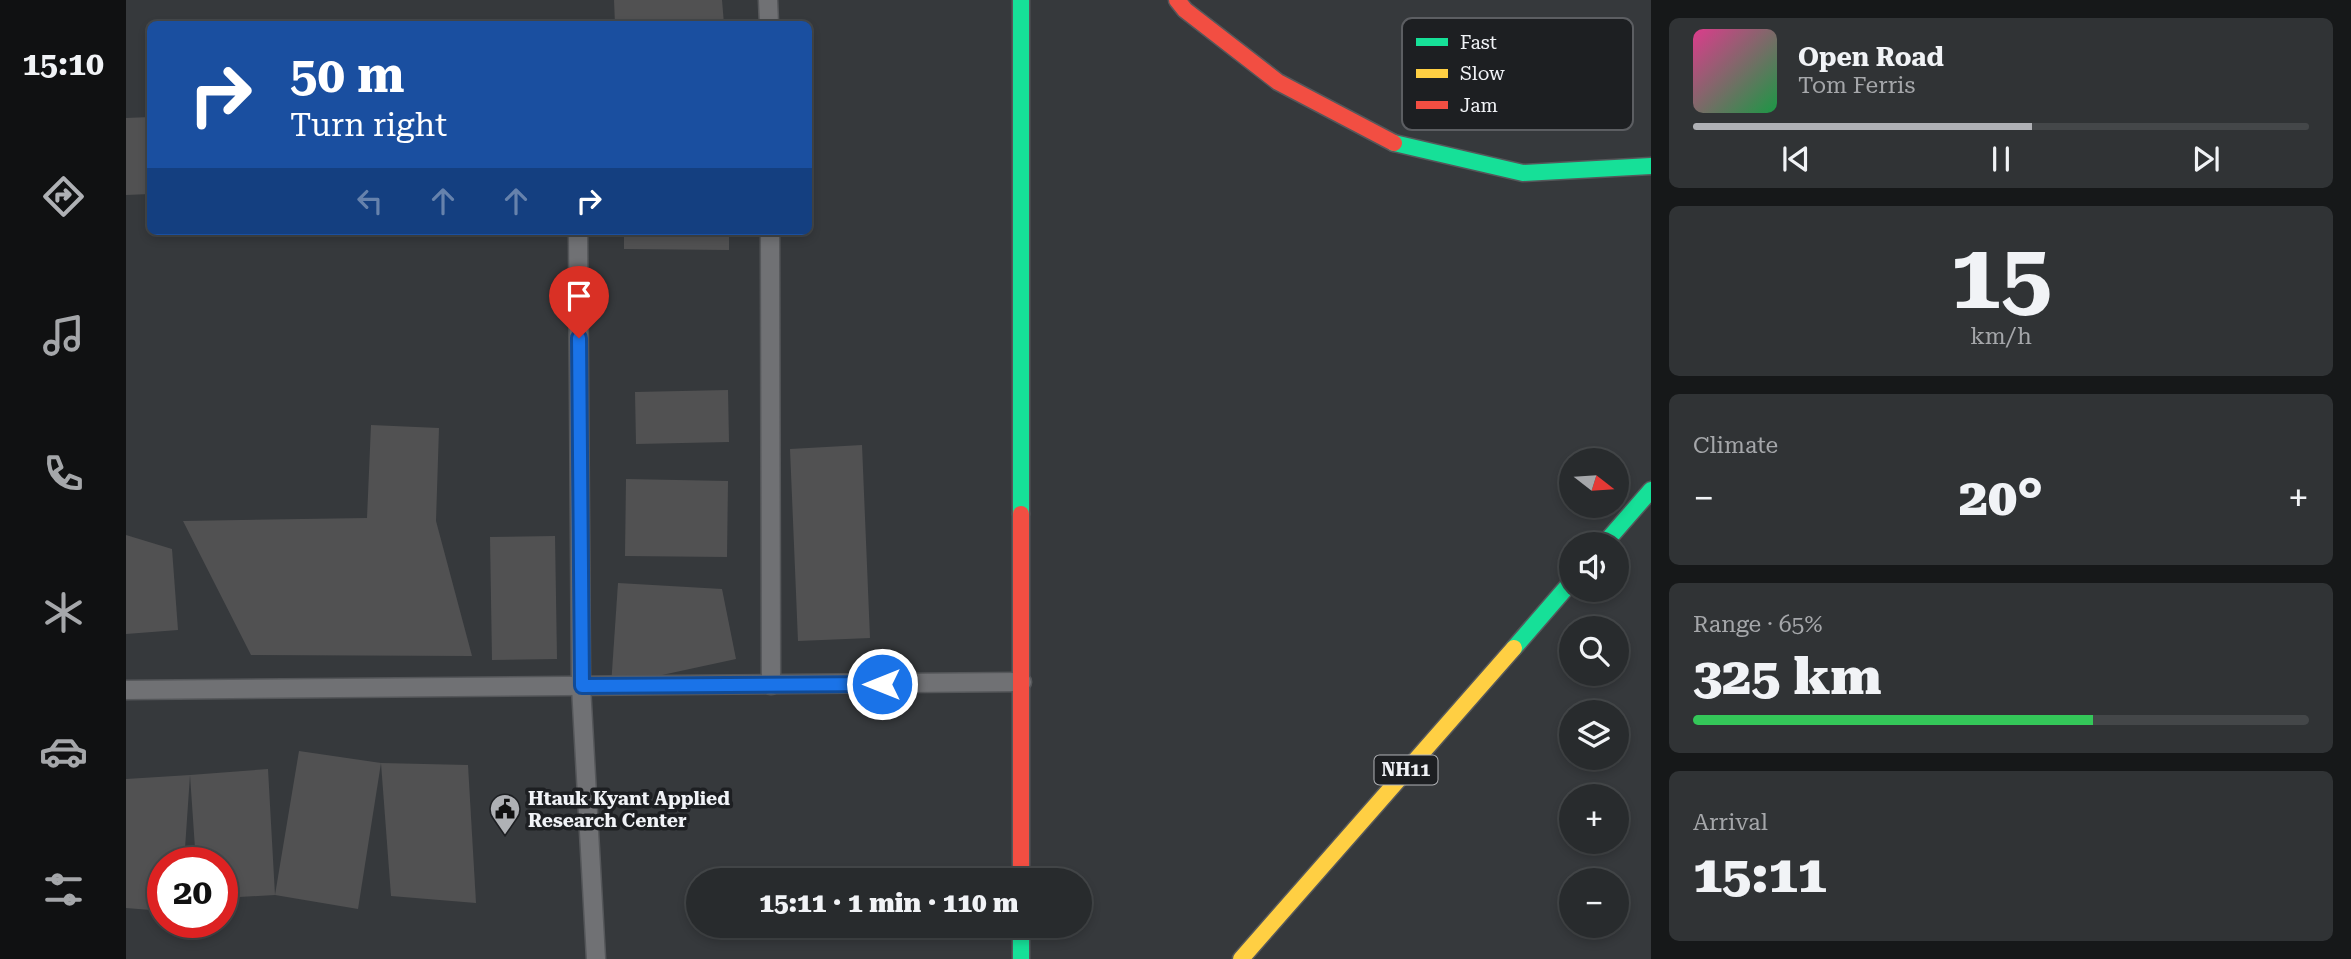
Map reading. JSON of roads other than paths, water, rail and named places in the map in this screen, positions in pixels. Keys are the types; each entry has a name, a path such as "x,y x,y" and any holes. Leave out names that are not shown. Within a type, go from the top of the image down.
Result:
{"main road":[{"path":"1021,0 1021,868"},
{"path":"1177,0 1185,10 1278,82 1399,146 1523,173 1651,166"},
{"path":"1614,532 1651,490"},
{"name":"NH11","path":"1241,959 1559,596"},
{"path":"1021,938 1021,959"}],"lane":[{"path":"768,0 769,21"},
{"path":"578,235 582,686 596,959"},
{"path":"770,235 771,685"},
{"path":"126,690 1022,682"}],"place":[{"name":"Htauk Kyant Applied Research Center","path":"505,836"}]}
